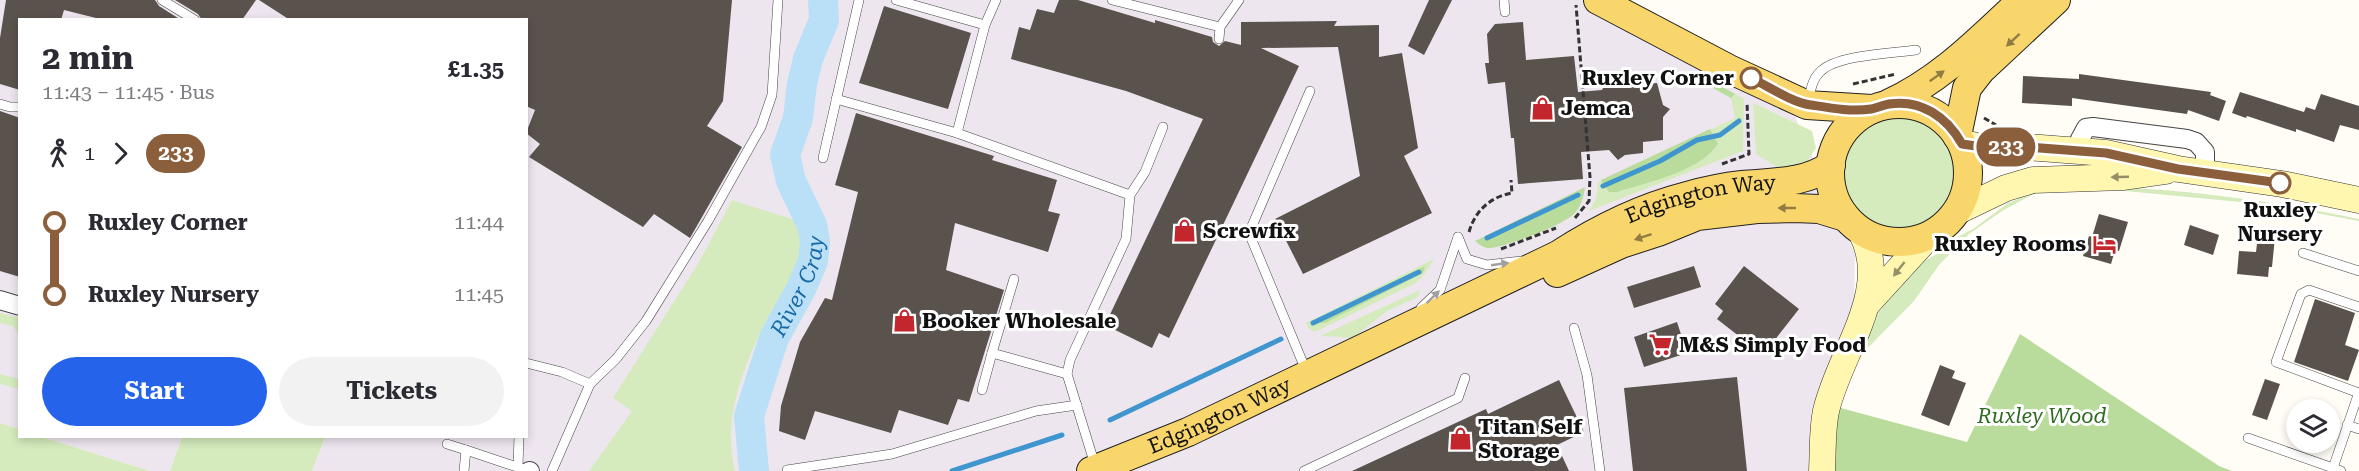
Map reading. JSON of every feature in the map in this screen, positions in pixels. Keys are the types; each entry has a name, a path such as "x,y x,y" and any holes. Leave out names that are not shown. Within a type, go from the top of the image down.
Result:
{"main road":[{"path":"1598,0 1729,69 1747,76 1810,95 1879,107 1908,104 1927,109 1944,120 1960,140 1969,162 1970,176 1967,190 1956,212 1939,230 1904,242 1887,241 1853,224"},
{"path":"1831,162 1838,140 1849,124 1907,95 1943,72 2022,0"},
{"path":"1960,140 1967,87 1981,70 2056,0"},
{"path":"1810,95 1824,131 1831,162 1833,186 1853,224 1868,245 1872,261 1868,303"},
{"path":"1960,140 1983,147 2106,153 2178,169 2282,184 2359,200"},
{"name":"Edgington Way","path":"1099,471 1311,382 1358,368 1574,243 1640,211 1687,196 1738,186 1799,180 1822,171 1831,162"},
{"path":"1956,212 2006,188 2033,180 2124,177 2178,169"},
{"name":"Edgington Way","path":"1099,471 1133,462 1139,468 1207,439 1391,337 1505,282 1519,283 1574,243 1697,216 1757,209 1819,209 1853,224"},
{"path":"1822,471 1826,412 1843,359 1868,303 1931,234"}],"street":[{"path":"2077,150 2086,128 2093,127 2187,139 2196,142 2205,152 2205,172"},
{"path":"0,300 18,305"}],"lane":[{"path":"162,0 192,18"},
{"path":"552,471 590,384 616,359 646,321 708,220 761,127 772,95 778,0"},
{"path":"823,158 859,0"},
{"path":"896,0 985,25"},
{"path":"957,133 985,25 996,0"},
{"path":"1112,0 1220,27"},
{"path":"1219,39 1220,27 1239,0"},
{"path":"1504,0 1505,12"},
{"path":"1810,95 1820,71 1833,63 1916,50"},
{"path":"1310,90 1249,233 1311,382"},
{"path":"836,99 957,133 1130,195"},
{"path":"0,104 18,107"},
{"path":"1099,471 1067,374 1070,360 1126,238 1130,195 1145,172 1163,127"},
{"path":"1391,337 1440,290 1458,237 1467,259 1488,265 1574,243"},
{"path":"2303,253 2359,272"},
{"path":"982,390 1014,279"},
{"path":"2248,438 2337,470 2359,392 2276,362 2301,294 2309,290 2359,307"},
{"path":"1574,328 1587,375 1600,471"},
{"path":"992,353 1067,374"},
{"path":"528,364 562,372 590,384"},
{"path":"1304,471 1458,398 1465,378"},
{"path":"787,470 892,454 1036,411 1077,405"},
{"path":"2348,425 2359,429"},
{"path":"519,438 526,470"},
{"path":"447,444 526,470"},
{"path":"464,471 466,450"}],"path":[{"path":"1494,251 1574,243 1571,224 1589,201 1590,177 1575,0"},
{"path":"1810,95 1898,74"},
{"path":"1716,167 1749,154 1747,76"},
{"path":"1967,87 1975,92 1979,109 1985,118 2001,127"},
{"path":"1469,237 1469,231 1477,213 1498,196 1512,193 1510,180"}],"shaded area":[{"path":"0,0 1588,0 1792,110 1855,254 1854,304 1819,471 312,471 325,438 528,438 528,18 18,18 18,429 0,423"},
{"path":"45,438 182,438 170,471 150,471"}],"green space":[{"path":"1702,76 1744,99 1743,151 1589,211 1596,199 1598,182 1735,118 1731,98 1699,80"},
{"path":"1702,76 1735,94 1731,98 1699,80"},
{"path":"1753,103 1812,131 1816,148 1803,167 1783,171 1756,154"},
{"path":"1900,114 1923,119 1942,131 1954,150 1959,173 1954,196 1942,215 1923,227 1900,232 1877,227 1858,215 1846,196 1841,173 1846,150 1858,131 1877,119"},
{"path":"1710,129 1718,144 1699,162 1686,169 1617,192 1609,192 1601,180"},
{"path":"2090,186 2225,196 2291,206 2359,219 2359,221 2272,205 2104,189 2041,190"},
{"path":"1585,187 1582,201 1575,213 1560,223 1522,239 1491,248 1475,241"},
{"path":"2041,190 2002,211 1969,234 1939,265 1914,301 1853,363 1871,318 1906,270 1941,252 1957,237 1973,229 2008,203"},
{"path":"732,200 801,222 806,246 800,269 766,321 737,394 731,433 735,471 589,471 632,411 613,398 699,262"},
{"path":"1434,259 1416,283 1315,332 1309,329 1306,323"},
{"path":"1425,266 1423,273 1325,323 1320,323 1320,318"},
{"path":"1420,290 1418,297 1387,311 1353,338 1320,336"},
{"path":"0,313 18,318 18,334 13,326 0,323"},
{"name":"Ruxley Wood","path":"2020,334 2219,466 2232,471 1824,471 1837,407 1967,442"},
{"path":"0,374 18,379 18,389 0,384"},
{"path":"0,423 18,429 18,438 45,438 150,471 0,471"},
{"path":"181,438 325,438 312,471 170,471"}],"building":[{"path":"6,0 155,0 159,6 178,18 96,18 64,10 62,18 18,18 18,89 0,84 0,38"},
{"path":"175,0 256,0 243,18 201,18"},
{"path":"259,0 732,0 723,101 707,126 742,147 690,238 654,214 643,227 529,157 540,144 528,135 528,128 535,110 528,107 528,18 287,18"},
{"path":"1059,0 1078,0 1155,23 1155,20 1212,37 1213,42 1219,46 1225,41 1241,45 1241,22 1337,21 1334,26 1379,25 1379,57 1402,53 1418,148 1404,156 1432,213 1303,274 1275,219 1360,176 1338,47 1261,48 1299,66 1169,338 1159,333 1152,348 1105,325 1203,119 1126,91 1011,59 1019,27 1030,30 1037,9 1054,13"},
{"path":"1429,0 1452,0 1424,55 1408,46"},
{"path":"884,6 971,33 948,109 859,83"},
{"path":"1523,22 1526,60 1574,56 1578,92 1657,83 1663,105 1670,109 1663,117 1663,140 1643,142 1643,153 1625,155 1618,160 1609,150 1581,152 1583,179 1518,184 1514,138 1511,138 1505,82 1488,84 1485,63 1489,63 1487,34 1495,24"},
{"path":"2079,74 2211,92 2210,95 2226,101 2219,121 2188,110 2187,114 2072,98 2072,106 2022,103 2023,76 2079,79"},
{"path":"2240,92 2304,112 2306,107 2315,110 2321,94 2359,106 2359,130 2340,125 2334,142 2296,129 2296,132 2247,116 2246,118 2232,113"},
{"path":"0,111 18,117 18,276 0,271"},
{"name":"Booker Wholesale","path":"856,113 994,156 992,160 1057,180 1048,211 1060,214 1048,252 955,223 946,270 1004,290 969,402 958,399 948,425 899,410 891,433 815,411 805,440 779,431 781,406 800,342 825,298 832,300 858,192 835,185"},
{"name":"Ruxley Rooms","path":"2099,214 2128,222 2119,251 2115,250 2111,264 2083,256"},
{"path":"2190,225 2219,235 2213,255 2184,245"},
{"path":"2258,235 2275,237 2272,267 2269,267 2268,277 2237,274 2239,251 2256,252"},
{"path":"1694,266 1701,287 1634,308 1627,287"},
{"path":"1744,266 1799,309 1763,355 1717,319 1723,311 1715,304"},
{"path":"2315,299 2355,313 2345,345 2359,350 2348,381 2294,362"},
{"name":"M&S Simply Food","path":"1677,322 1687,353 1644,367 1634,337"},
{"path":"1940,365 1955,371 1952,378 1966,383 1949,426 1921,415"},
{"path":"1737,377 1747,471 1633,471 1624,388"},
{"path":"2265,379 2280,384 2267,420 2252,415"},
{"path":"1559,380 1584,432 1557,445 1569,471 1352,471 1486,409 1488,414"}],"waterway":[{"name":"River Cray","path":"754,471 749,416 774,338 801,289 813,261 815,241 812,225 791,181 785,155 798,118 808,59 824,20 823,0"},
{"path":"1603,186 1660,161 1697,140 1720,135 1739,121"},
{"path":"1487,238 1578,195"},
{"path":"1313,323 1419,272"},
{"path":"1110,420 1281,339"},
{"path":"952,471 1062,435"}],"bus line":[{"name":"233","path":"1751,78 1807,105 1852,110 1872,109 1887,104 1918,106 1936,113 1950,125 1962,144 2106,153 2178,169 2280,183"}],"place":[{"name":"Ruxley Corner","path":"1751,78"},
{"name":"Jemca","path":"1543,108"},
{"name":"Ruxley Nursery","path":"2280,183"},
{"name":"Screwfix","path":"1185,231"},
{"name":"Ruxley Rooms","path":"2104,244"},
{"name":"Booker Wholesale","path":"904,321"},
{"name":"M&S Simply Food","path":"1661,345"},
{"name":"Titan Self Storage","path":"1460,439"}]}
